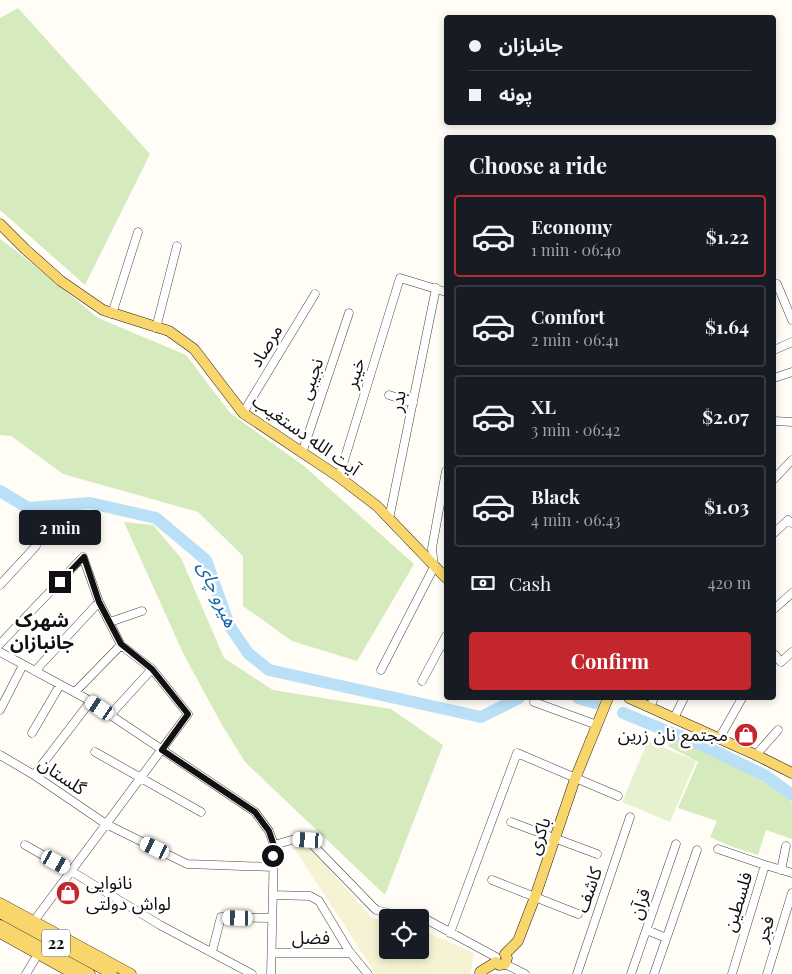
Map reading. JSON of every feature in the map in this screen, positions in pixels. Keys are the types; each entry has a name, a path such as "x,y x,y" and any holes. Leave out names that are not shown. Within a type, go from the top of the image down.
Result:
{"main road":[{"name":"آیت الله دستغیب","path":"0,224 24,249 61,281 102,310 169,331 194,349 243,413 339,477 377,506 444,576"},
{"name":"باکری","path":"480,974 480,972 501,959 518,941 575,779 607,700"},
{"path":"652,702 674,718 756,755 792,774"},
{"path":"0,903 131,974"},
{"name":"22","path":"0,913 112,974"},
{"name":"22","path":"0,925 90,974"},
{"path":"0,934 74,974"}],"street":[{"path":"112,314 138,232"},
{"path":"156,328 176,246"},
{"name":"خیبر","path":"339,477 400,278 436,288"},
{"path":"777,284 791,315"},
{"path":"436,288 444,291"},
{"name":"بدر","path":"390,520 436,288"},
{"name":"مرصاد","path":"243,413 315,294"},
{"name":"نجیبی","path":"302,453 349,313"},
{"path":"776,349 792,342"},
{"path":"776,377 792,372"},
{"path":"389,395 413,403"},
{"path":"776,421 792,422"},
{"path":"776,478 792,460"},
{"path":"381,670 434,567 432,548 444,482"},
{"path":"776,531 788,520 792,523"},
{"path":"0,585 36,546"},
{"path":"0,644 84,557 99,602 121,644 152,669 188,714 34,921"},
{"path":"776,607 792,593"},
{"path":"35,671 99,602"},
{"path":"110,622 142,611"},
{"path":"422,681 444,640"},
{"path":"75,692 121,644"},
{"path":"0,652 75,692 255,812 269,831 274,846 271,974"},
{"path":"776,656 781,662 792,652"},
{"path":"0,710 23,665"},
{"path":"110,715 152,669"},
{"path":"32,733 60,684"},
{"path":"674,718 683,700"},
{"path":"719,738 741,700"},
{"path":"34,775 90,702"},
{"path":"534,702 597,724"},
{"path":"756,755 778,730"},
{"path":"95,752 201,812"},
{"path":"450,933 517,753 618,796"},
{"name":"گلستان","path":"0,755 34,775 106,824 187,864 273,867"},
{"name":"کاشف","path":"577,974 630,816"},
{"path":"511,822 597,854"},
{"path":"274,846 295,839 308,840 376,910 396,915 420,916 501,959 525,974"},
{"name":"قرآن","path":"631,974 676,844"},
{"path":"25,845 71,870 160,925 252,974"},
{"path":"780,870 786,846"},
{"path":"718,849 765,865"},
{"path":"654,974 697,850"},
{"name":"فلسطین","path":"732,974 765,865 792,874"},
{"path":"492,880 578,914"},
{"name":"فجر","path":"767,974 792,893"},
{"path":"273,895 310,896 319,901 351,953 368,974"},
{"path":"212,952 221,917 272,918"},
{"path":"647,930 666,938"},
{"name":"فضل","path":"272,953 351,953"},
{"path":"26,974 38,954"}],"shaded area":[{"path":"307,844 371,917 379,920 379,959 429,959 429,933 474,953 470,974 376,974 294,848"}],"green space":[{"path":"18,8 150,154 85,285 0,210 0,18"},
{"path":"0,239 98,318 186,355 230,413 304,466 414,564 357,661 292,641 243,606 243,556 198,512 63,474 11,436 0,435"},
{"path":"124,522 153,525 181,558 224,658 273,690 391,709 443,745 385,895 245,762 222,725 183,653"},
{"path":"671,736 744,770 788,797 792,803 792,839 766,830 758,855 710,837 717,821 678,808 698,762 668,746"},
{"path":"648,741 696,761 670,822 622,802"}],"waterway":[{"name":"هیرو چای","path":"0,491 28,508 90,503 156,518 206,560 229,625 248,653 269,670 481,717 515,700"},
{"name":"هیرو چای","path":"585,700 595,703"},
{"name":"هیرو چای","path":"623,713 704,746 766,776 792,795"}],"place":[{"name":"مجتمع نان زرین","path":"746,735"},
{"name":"نانوایی لواش دولتی","path":"68,893"}],"district":[{"name":"شهرک جانبازان","path":"42,631"}],"route":[{"path":"60,582 84,557 99,602 121,644 152,669 188,714 162,750 255,812 269,831 274,846 273,856"}]}
